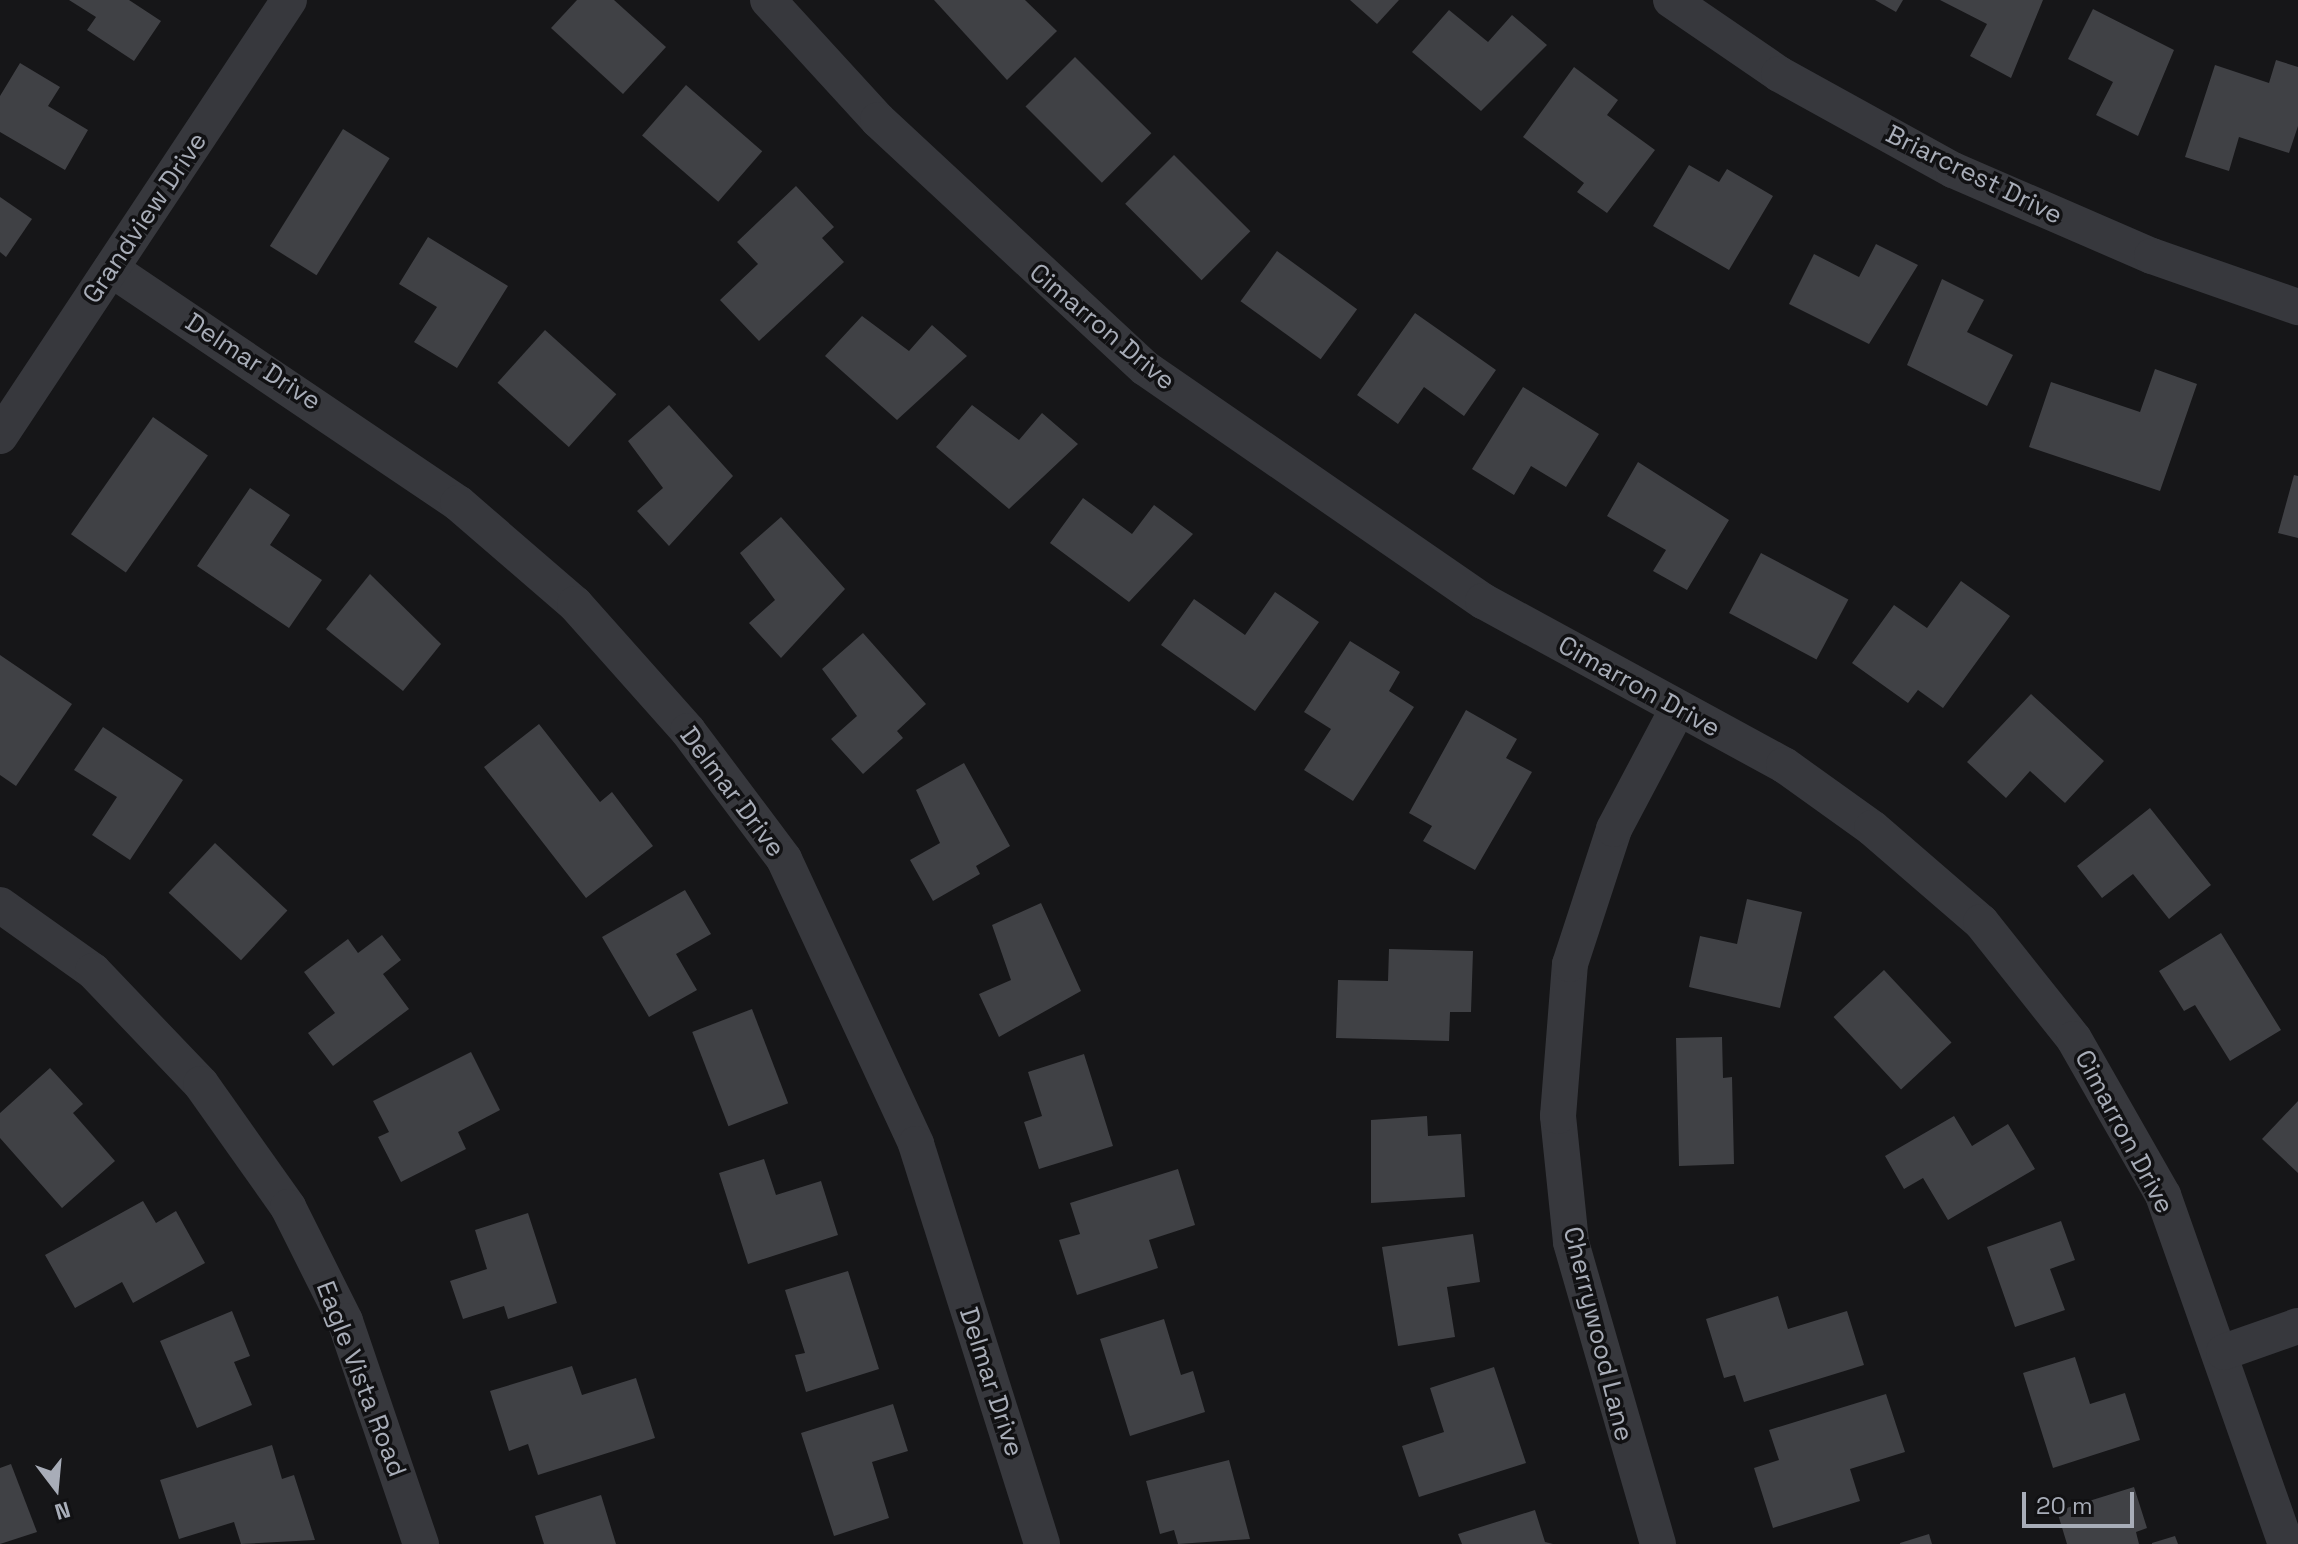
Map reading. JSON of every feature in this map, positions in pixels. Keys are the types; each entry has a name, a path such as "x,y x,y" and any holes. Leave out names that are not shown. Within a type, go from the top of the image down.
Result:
{"street":[{"name":"Grandview Drive","path":"0,436 289,0"},
{"name":"Cimarron Drive","path":"768,0 956,196 1145,368 1483,601 1677,710 1784,765 1872,828 1981,922 2074,1039 2163,1195 2224,1352 2286,1544"},
{"name":"Briarcrest Drive","path":"1671,0 1779,74 1953,170 2152,256 2298,307"},
{"name":"Delmar Drive","path":"111,269 458,503 575,604 688,731 784,859 916,1144 1042,1544"},
{"name":"Cherrywood Lane","path":"1658,1544 1614,1412 1571,1242 1558,1116 1570,964 1614,829 1677,710"},
{"name":"Eagle Vista Road","path":"0,905 93,971 201,1084 288,1207 345,1321 421,1544"},
{"path":"2224,1352 2298,1326"}],"building":[{"path":"69,0 129,0 161,21 134,61 87,30 96,17"},
{"path":"577,0 614,0 666,47 623,94 551,28"},
{"path":"934,0 1025,0 1057,31 1007,80"},
{"path":"1350,0 1399,0 1377,24"},
{"path":"1875,0 1903,0 1896,12"},
{"path":"1940,0 2043,0 2011,78 1970,56 1987,24"},
{"path":"2093,9 2174,50 2138,136 2096,115 2113,82 2068,59"},
{"path":"1449,10 1488,42 1512,15 1547,45 1481,111 1412,52"},
{"path":"1075,57 1151,133 1102,183 1026,106"},
{"path":"2276,60 2298,67 2298,126 2289,153 2239,137 2229,171 2185,157 2215,65 2269,83"},
{"path":"20,63 60,87 48,106 88,130 65,170 0,132 0,96"},
{"path":"1574,67 1618,100 1607,115 1655,150 1607,213 1577,192 1584,183 1523,137"},
{"path":"686,85 762,151 718,202 642,136"},
{"path":"343,129 390,158 317,275 270,246"},
{"path":"1174,155 1250,231 1202,280 1125,204"},
{"path":"1689,165 1719,182 1727,169 1773,196 1729,270 1653,226"},
{"path":"796,186 834,227 822,238 844,262 759,341 720,300 758,264 737,242"},
{"path":"0,197 32,219 6,257 0,252"},
{"path":"428,237 508,286 457,368 414,342 437,307 399,284"},
{"path":"1876,244 1918,265 1869,344 1789,304 1814,254 1859,277"},
{"path":"1277,251 1357,309 1321,359 1241,301"},
{"path":"1942,279 1984,300 1967,332 2013,355 1987,406 1907,365"},
{"path":"1415,313 1496,370 1464,416 1424,387 1398,424 1357,395"},
{"path":"862,316 909,351 932,325 967,356 897,420 825,356"},
{"path":"545,330 616,394 569,447 497,383"},
{"path":"2155,369 2197,384 2160,491 2029,447 2051,382 2140,412"},
{"path":"1523,387 1599,434 1566,487 1531,466 1514,495 1472,469"},
{"path":"669,405 733,476 669,546 637,511 663,488 628,441"},
{"path":"972,405 1019,440 1042,413 1078,444 1009,509 936,447"},
{"path":"153,417 208,455 126,573 71,534"},
{"path":"1638,462 1729,520 1687,590 1653,571 1666,550 1607,516"},
{"path":"2294,475 2298,476 2298,538 2278,533"},
{"path":"250,488 290,515 270,545 322,580 289,628 197,566"},
{"path":"1083,498 1132,534 1154,505 1193,534 1129,602 1050,543"},
{"path":"781,517 845,589 781,658 749,623 775,600 740,553"},
{"path":"1761,553 1848,599 1816,660 1729,613"},
{"path":"370,574 441,644 403,691 326,629"},
{"path":"1961,581 2010,616 1943,708 1918,690 1908,703 1852,663 1894,605 1927,628"},
{"path":"1275,592 1319,622 1255,711 1161,645 1194,599 1245,635"},
{"path":"863,633 926,704 897,731 903,738 863,774 831,739 857,716 822,669"},
{"path":"1350,641 1400,672 1389,691 1414,707 1353,801 1304,770 1331,729 1304,712"},
{"path":"0,655 72,704 16,786 0,775"},
{"path":"2031,694 2104,761 2065,803 2030,771 2006,798 1967,762"},
{"path":"1466,710 1517,739 1506,758 1532,772 1475,870 1423,841 1432,826 1409,813"},
{"path":"539,724 600,802 612,792 653,846 586,898 484,767"},
{"path":"103,727 183,780 130,860 92,835 117,797 74,770"},
{"path":"964,763 1010,846 976,866 980,874 933,901 910,860 940,843 916,790"},
{"path":"2150,808 2211,885 2169,919 2133,874 2102,898 2077,866"},
{"path":"215,843 287,911 241,960 169,893"},
{"path":"685,890 711,934 676,954 697,990 649,1017 602,937"},
{"path":"1747,899 1802,912 1780,1008 1689,987 1700,936 1737,944"},
{"path":"1041,903 1081,991 999,1037 979,994 1011,980 992,925"},
{"path":"2221,933 2281,1030 2230,1061 2195,1005 2184,1011 2159,971"},
{"path":"382,935 401,960 383,974 409,1009 333,1066 308,1033 335,1013 304,972 348,939 358,953"},
{"path":"1389,949 1473,951 1471,1012 1450,1012 1449,1041 1336,1038 1338,980 1388,981"},
{"path":"1884,970 1952,1042 1901,1089 1834,1017"},
{"path":"752,1009 788,1103 728,1126 692,1032"},
{"path":"1722,1037 1723,1078 1732,1077 1734,1164 1679,1166 1676,1038"},
{"path":"471,1052 500,1110 458,1132 466,1149 401,1182 378,1137 389,1132 373,1101"},
{"path":"1084,1054 1113,1146 1039,1169 1024,1122 1042,1116 1028,1072"},
{"path":"50,1068 83,1104 73,1113 115,1161 62,1208 0,1138 0,1113"},
{"path":"2298,1101 2298,1173 2262,1139"},
{"path":"1427,1116 1428,1136 1461,1134 1465,1197 1371,1203 1371,1120"},
{"path":"1954,1116 1972,1146 2008,1124 2035,1169 1948,1220 1923,1178 1904,1189 1885,1156"},
{"path":"764,1159 776,1195 821,1181 838,1235 748,1264 719,1173"},
{"path":"1178,1169 1195,1225 1149,1240 1158,1268 1077,1295 1059,1240 1080,1234 1070,1203"},
{"path":"143,1201 156,1223 176,1211 205,1263 133,1303 122,1282 75,1308 45,1255"},
{"path":"528,1213 557,1303 508,1319 504,1306 463,1319 450,1281 487,1269 475,1230"},
{"path":"2061,1221 2075,1260 2050,1269 2065,1310 2015,1327 1987,1247"},
{"path":"1473,1234 1480,1282 1447,1287 1455,1337 1398,1346 1382,1247"},
{"path":"848,1271 879,1369 806,1392 795,1355 805,1353 785,1290"},
{"path":"1778,1296 1788,1329 1847,1311 1864,1365 1744,1402 1735,1375 1724,1378 1706,1319"},
{"path":"232,1311 250,1356 234,1362 252,1405 197,1428 160,1341"},
{"path":"1164,1319 1181,1375 1193,1371 1205,1412 1130,1436 1100,1339"},
{"path":"2075,1357 2090,1404 2125,1393 2140,1440 2053,1468 2023,1373"},
{"path":"572,1366 582,1395 636,1378 655,1438 538,1475 528,1444 509,1451 490,1391"},
{"path":"1494,1367 1526,1463 1419,1497 1402,1446 1444,1432 1430,1388"},
{"path":"1886,1394 1905,1452 1850,1469 1860,1501 1773,1528 1754,1468 1779,1460 1769,1430"},
{"path":"893,1404 908,1451 872,1462 889,1518 834,1536 801,1433"},
{"path":"272,1445 282,1479 294,1475 315,1540 241,1544 234,1522 179,1539 160,1480"},
{"path":"1229,1460 1250,1539 1178,1544 1174,1530 1160,1534 1146,1481"},
{"path":"11,1464 37,1532 0,1544 0,1468"},
{"path":"2134,1487 2147,1528 2136,1532 2139,1544 2067,1544 2057,1511"},
{"path":"601,1495 616,1544 544,1544 535,1516"},
{"path":"1535,1510 1545,1542 1553,1544 1462,1544 1458,1534"},
{"path":"1929,1534 1932,1544 1900,1544 1900,1543"},
{"path":"2175,1536 2178,1544 2152,1544 2152,1543"}]}
